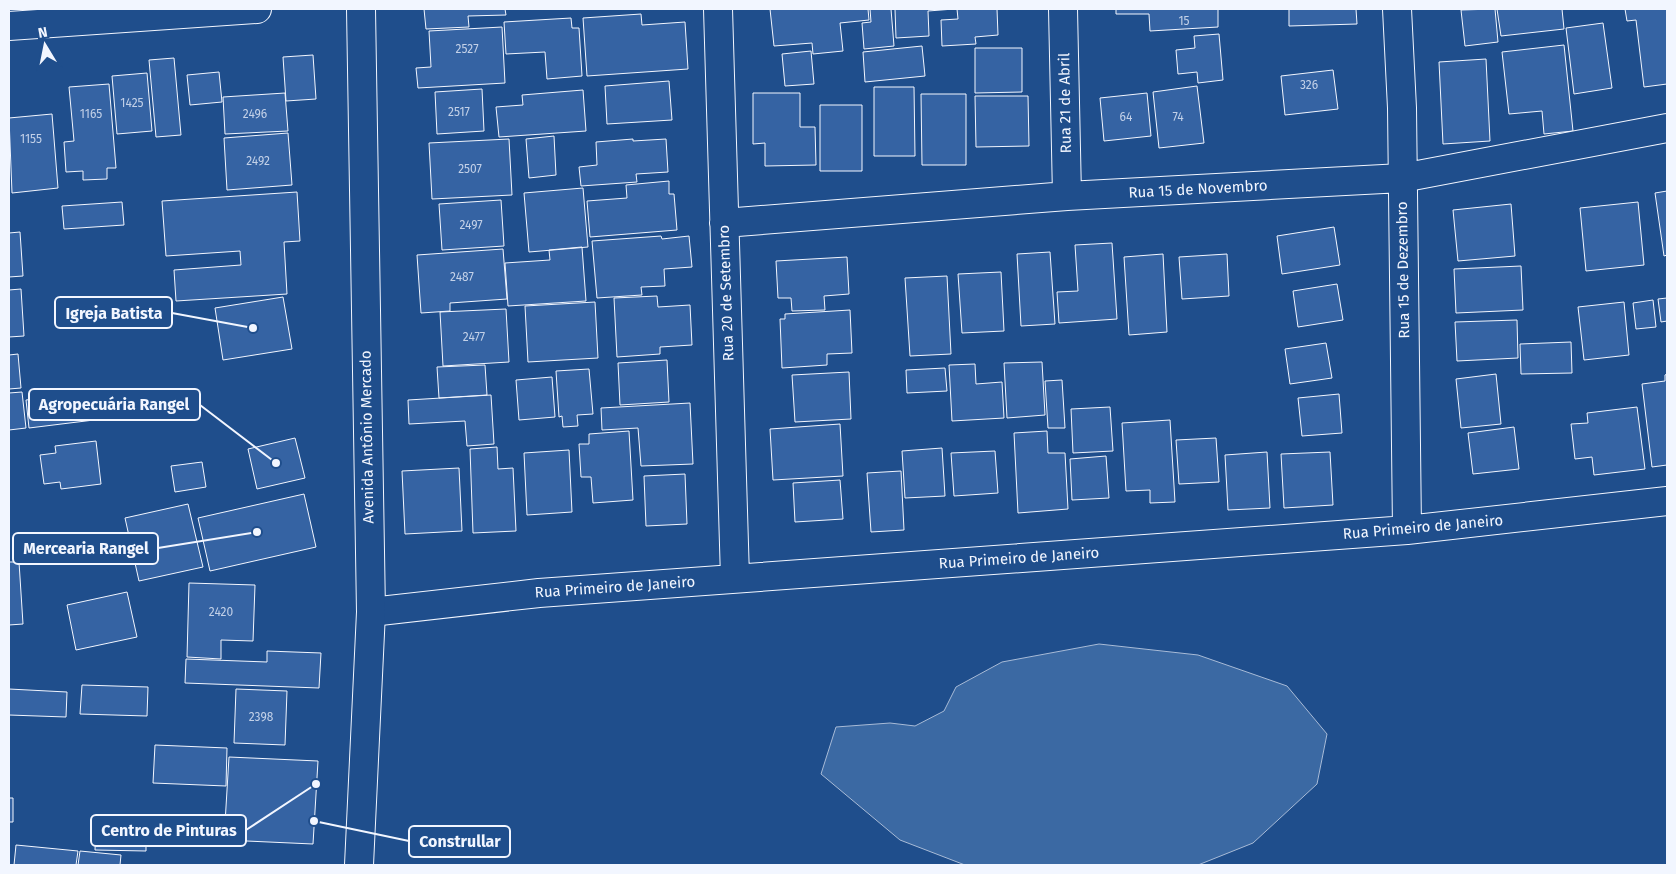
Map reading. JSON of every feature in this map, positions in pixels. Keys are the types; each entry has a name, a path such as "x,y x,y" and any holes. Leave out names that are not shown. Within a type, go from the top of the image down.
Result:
{"street":[{"path":"9,26 257,9"},
{"name":"Avenida Antônio Mercado","path":"359,865 371,612 361,9"},
{"name":"Rua 20 de Setembro","path":"718,9 735,578"},
{"name":"Rua 21 de Abril","path":"1063,9 1067,196"},
{"name":"Rua 15 de Dezembro","path":"1397,9 1402,108 1407,530"},
{"name":"Rua 15 de Novembro","path":"724,223 1067,196 1402,178 1667,128"},
{"name":"Rua Primeiro de Janeiro","path":"371,612 539,593 1407,530 1667,501"}],"water":[{"path":"1099,644 1198,655 1287,686 1327,734 1317,784 1253,843 1198,865 965,865 900,840 821,774 836,727 890,723 915,726 944,711 956,687 1002,662"}],"building":[{"path":"424,9 505,9 506,15 468,16 469,27 426,29"},
{"path":"770,9 868,9 869,20 840,23 843,51 813,54 812,43 774,46"},
{"path":"870,9 891,9 894,46 864,49 862,23 871,22"},
{"path":"895,9 954,9 928,11 929,36 896,38"},
{"path":"957,9 997,9 998,35 975,37 976,44 942,46 941,20 958,19"},
{"path":"1116,9 1218,9 1218,27 1150,31 1149,14 1116,14"},
{"path":"1289,9 1356,9 1357,24 1289,26"},
{"path":"1495,9 1498,42 1465,46 1461,10"},
{"path":"1497,9 1562,9 1564,29 1501,36"},
{"path":"1625,9 1667,9 1667,84 1644,87 1636,20 1627,21"},
{"path":"641,14 642,25 685,22 688,69 587,76 583,18"},
{"path":"571,18 572,28 579,28 582,76 547,79 545,52 506,54 504,22"},
{"path":"1603,23 1612,88 1574,94 1566,28"},
{"path":"502,27 505,83 418,88 416,68 431,67 429,31"},
{"path":"1219,34 1223,80 1198,83 1197,72 1178,74 1176,50 1195,48 1194,36"},
{"path":"1564,45 1573,131 1544,134 1542,111 1509,114 1502,52"},
{"path":"922,46 925,76 865,82 863,52"},
{"path":"975,48 1022,48 1022,92 975,93"},
{"path":"811,51 814,84 785,86 782,54"},
{"path":"313,55 316,99 286,101 283,57"},
{"path":"174,58 181,135 156,137 149,60"},
{"path":"1486,59 1490,141 1443,144 1439,62"},
{"path":"1333,70 1338,109 1285,115 1281,76"},
{"path":"219,72 222,102 190,105 187,75"},
{"path":"147,73 152,131 117,134 112,76"},
{"path":"669,81 672,120 607,124 605,86"},
{"path":"109,84 116,168 107,168 107,179 83,180 83,171 66,172 64,142 74,141 69,87"},
{"path":"1197,86 1204,143 1159,148 1153,92"},
{"path":"874,87 914,87 915,156 874,156"},
{"path":"482,89 484,131 437,134 435,92"},
{"path":"583,90 586,131 499,137 496,107 523,105 522,95"},
{"path":"285,93 288,131 225,134 223,97"},
{"path":"753,93 800,93 800,127 815,127 816,165 765,166 765,143 753,144"},
{"path":"1147,93 1151,136 1104,141 1100,98"},
{"path":"921,94 966,94 966,165 922,165"},
{"path":"975,96 1028,96 1029,146 976,147"},
{"path":"820,105 862,105 862,171 820,171"},
{"path":"52,114 58,188 12,193 9,118"},
{"path":"288,133 292,185 227,190 224,138"},
{"path":"554,136 556,175 529,178 526,139"},
{"path":"509,139 512,195 432,199 429,143"},
{"path":"633,139 633,141 666,139 668,172 636,174 637,182 581,186 579,167 597,165 596,142"},
{"path":"669,181 669,194 674,194 677,230 590,237 587,201 627,198 626,185"},
{"path":"583,188 588,247 529,252 524,193"},
{"path":"1667,191 1667,255 1664,256 1655,193"},
{"path":"297,192 300,241 284,242 287,294 176,301 174,270 241,265 240,251 166,256 162,201"},
{"path":"501,200 504,246 442,250 439,204"},
{"path":"122,202 124,225 64,229 62,206"},
{"path":"1638,202 1644,265 1586,271 1580,208"},
{"path":"1511,204 1515,256 1458,261 1453,210"},
{"path":"1334,227 1340,265 1282,274 1277,236"},
{"path":"20,232 23,276 9,277 9,233"},
{"path":"661,236 662,239 689,236 692,267 664,269 665,286 641,287 642,295 597,298 592,241"},
{"path":"1112,243 1117,319 1059,323 1057,292 1078,291 1075,245"},
{"path":"582,247 586,301 508,306 505,263 550,260 549,250"},
{"path":"503,249 507,299 450,303 450,311 421,313 417,255"},
{"path":"1050,252 1055,324 1021,326 1017,254"},
{"path":"1163,254 1167,332 1129,335 1124,257"},
{"path":"1227,254 1229,296 1182,299 1179,257"},
{"path":"847,257 849,294 824,296 825,310 792,311 791,298 778,298 776,261"},
{"path":"1521,266 1523,310 1456,313 1454,269"},
{"path":"1001,272 1004,331 962,333 958,274"},
{"path":"947,276 951,354 910,356 905,278"},
{"path":"1337,284 1343,320 1298,327 1293,291"},
{"path":"21,289 24,336 9,337 9,290"},
{"path":"657,296 658,307 690,305 692,345 660,347 660,354 617,357 614,298"},
{"path":"283,297 292,349 223,360 215,308"},
{"path":"1667,298 1667,321 1661,322 1658,299"},
{"path":"1653,300 1656,327 1636,329 1633,303"},
{"path":"595,302 598,358 528,362 525,306"},
{"path":"1624,302 1629,355 1584,360 1578,307"},
{"path":"506,309 509,362 443,366 440,312"},
{"path":"850,310 852,353 827,354 827,365 782,368 780,319 785,319 785,314"},
{"path":"1517,320 1518,358 1457,361 1455,322"},
{"path":"1571,342 1572,373 1521,374 1520,344"},
{"path":"1326,343 1332,378 1290,384 1285,349"},
{"path":"18,354 21,388 9,389 9,355"},
{"path":"667,360 669,402 620,405 618,363"},
{"path":"1042,362 1045,415 1007,418 1004,363"},
{"path":"975,364 976,384 1002,382 1004,418 952,421 949,365"},
{"path":"485,365 487,395 439,398 437,367"},
{"path":"945,368 947,391 907,393 906,370"},
{"path":"589,369 593,414 577,415 578,426 563,427 562,416 559,417 556,371"},
{"path":"849,372 851,419 795,422 792,375"},
{"path":"1496,374 1501,424 1461,428 1456,379"},
{"path":"1667,374 1667,465 1652,467 1642,384 1665,381 1665,375"},
{"path":"552,377 555,417 519,420 516,380"},
{"path":"1062,380 1065,428 1048,428 1045,381"},
{"path":"99,391 102,419 29,428 26,400"},
{"path":"22,392 26,428 9,430 9,393"},
{"path":"1339,394 1342,433 1302,436 1298,398"},
{"path":"491,395 494,444 467,446 465,421 409,424 408,400"},
{"path":"690,403 693,464 641,466 638,428 602,430 601,408"},
{"path":"1110,407 1113,451 1073,453 1071,409"},
{"path":"1637,407 1645,469 1594,475 1592,457 1575,459 1571,424 1588,423 1587,413"},
{"path":"1170,420 1175,502 1150,503 1150,490 1126,491 1122,423"},
{"path":"840,424 843,476 773,480 770,429"},
{"path":"1514,427 1519,469 1473,474 1468,433"},
{"path":"629,431 633,500 593,503 591,477 581,477 579,444 589,444 589,434"},
{"path":"1047,431 1048,453 1065,453 1068,509 1018,513 1014,433"},
{"path":"295,438 305,478 257,489 248,449"},
{"path":"1216,438 1219,482 1179,484 1176,440"},
{"path":"96,441 101,484 61,489 60,482 44,484 40,455 56,453 55,446"},
{"path":"497,447 498,469 513,468 516,531 473,533 470,449"},
{"path":"942,448 945,496 905,498 902,451"},
{"path":"569,450 572,512 527,515 524,453"},
{"path":"995,451 998,493 954,496 951,453"},
{"path":"1267,452 1270,508 1228,510 1225,455"},
{"path":"1330,452 1333,505 1284,508 1281,454"},
{"path":"1106,456 1109,498 1072,500 1070,459"},
{"path":"202,462 206,487 175,492 171,466"},
{"path":"459,468 462,531 405,534 402,471"},
{"path":"901,471 904,530 871,532 867,473"},
{"path":"685,474 687,524 646,526 644,476"},
{"path":"840,480 843,519 795,522 793,483"},
{"path":"304,494 316,547 210,571 198,518"},
{"path":"188,504 203,567 139,581 125,518"},
{"path":"9,562 19,562 23,624 9,625"},
{"path":"189,583 255,585 253,641 221,640 221,659 187,657"},
{"path":"127,592 137,637 76,650 67,605"},
{"path":"267,651 321,653 319,688 185,683 186,659 267,662"},
{"path":"82,685 148,687 147,716 80,714"},
{"path":"9,689 67,692 66,717 9,715"},
{"path":"236,689 287,691 285,745 234,743"},
{"path":"155,745 227,748 226,786 153,783"},
{"path":"229,757 318,761 313,844 224,840"},
{"path":"9,798 13,798 13,822 9,822"},
{"path":"96,823 146,824 146,851 95,850"},
{"path":"16,845 78,851 76,865 14,865"},
{"path":"80,851 121,855 120,865 78,865"}],"place":[{"name":"Igreja Batista","path":"253,328"},
{"name":"Agropecuária Rangel","path":"276,463"},
{"name":"Mercearia Rangel","path":"257,532"},
{"name":"Centro de Pinturas","path":"316,784"},
{"name":"Construllar","path":"314,821"}]}
